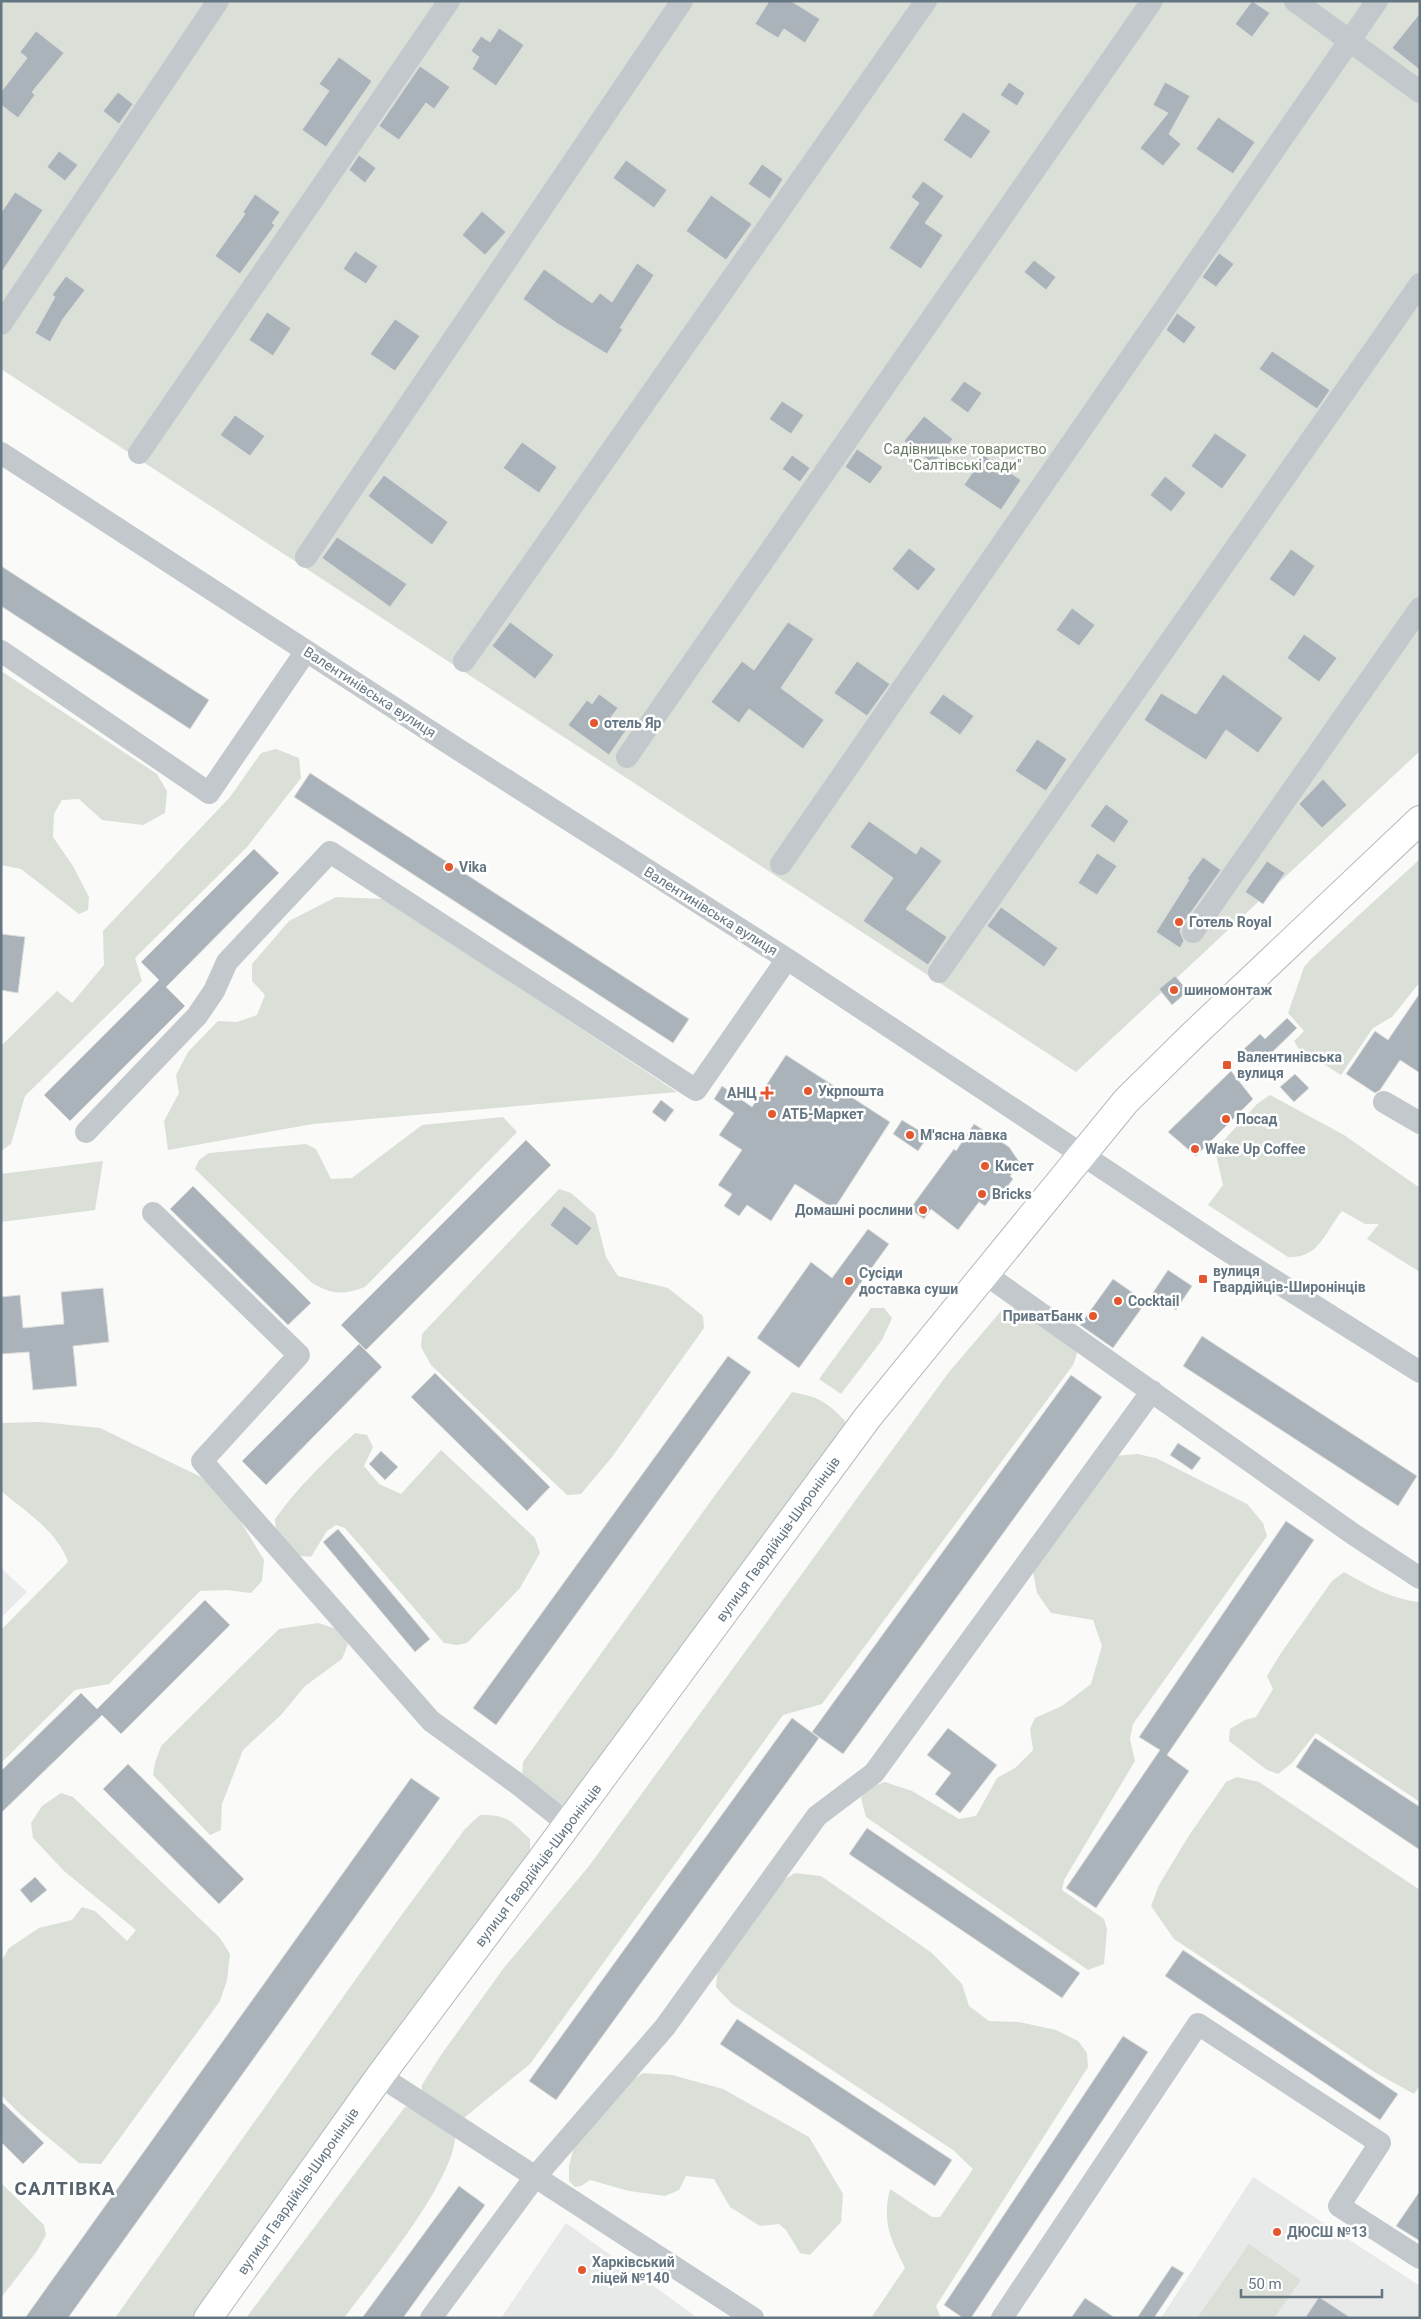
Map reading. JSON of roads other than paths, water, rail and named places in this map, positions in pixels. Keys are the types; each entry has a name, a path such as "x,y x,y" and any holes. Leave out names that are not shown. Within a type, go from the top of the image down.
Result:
{"main road":[{"name":"вулиця Гвардійців-Широнінців","path":"208,2318 380,2076 868,1417 1126,1101 1420,820"}],"street":[{"path":"1,324 218,1"},
{"path":"139,453 449,1"},
{"path":"306,557 682,1"},
{"path":"464,661 926,1"},
{"path":"627,758 1152,1"},
{"path":"1295,1 1420,92"},
{"path":"780,864 1350,42 1376,1"},
{"path":"939,972 1420,284"},
{"name":"Валентинівська вулиця","path":"1,453 787,959 1226,1250 1420,1372"},
{"path":"1194,932 1420,608"},
{"path":"1,651 209,793 306,651"},
{"path":"86,1132 197,1016 214,992 226,962 330,852 696,1090 787,959"},
{"path":"1384,1102 1420,1122"},
{"path":"153,1213 299,1355 202,1461 431,1721 515,1782 568,1824"},
{"path":"985,1274 1353,1534 1420,1578"},
{"path":"431,2318 535,2177 665,2027 818,1816 874,1773 1152,1391"},
{"path":"1002,2318 1198,2024 1380,2143 1339,2206 1420,2258"},
{"path":"380,2076 753,2318"}],"place":[{"name":"отель Яр","path":"594,723"},
{"name":"Vika","path":"449,867"},
{"name":"Готель Royal","path":"1179,922"},
{"name":"шиномонтаж","path":"1174,990"},
{"name":"Валентинівська вулиця","path":"1227,1065"},
{"name":"Укрпошта","path":"808,1091"},
{"name":"АНЦ","path":"767,1093"},
{"name":"АТБ-Маркет","path":"772,1114"},
{"name":"Посад","path":"1226,1119"},
{"name":"М'ясна лавка","path":"910,1135"},
{"name":"Wake Up Coffee","path":"1195,1149"},
{"name":"Кисет","path":"985,1166"},
{"name":"Bricks","path":"982,1194"},
{"name":"Домашні рослини","path":"923,1210"},
{"name":"вулиця Гвардійців-Широнінців","path":"1203,1279"},
{"name":"Сусіди доставка суши","path":"849,1281"},
{"name":"Cocktail","path":"1118,1301"},
{"name":"ПриватБанк","path":"1093,1316"},
{"name":"ДЮСШ №13","path":"1277,2232"},
{"name":"Харківський ліцей №140","path":"582,2270"}],"district":[{"name":"САЛТІВКА","path":"65,2188"}],"park label":[{"name":"Садівницьке товариство \"Салтівські сади\"","path":"965,458"}]}
